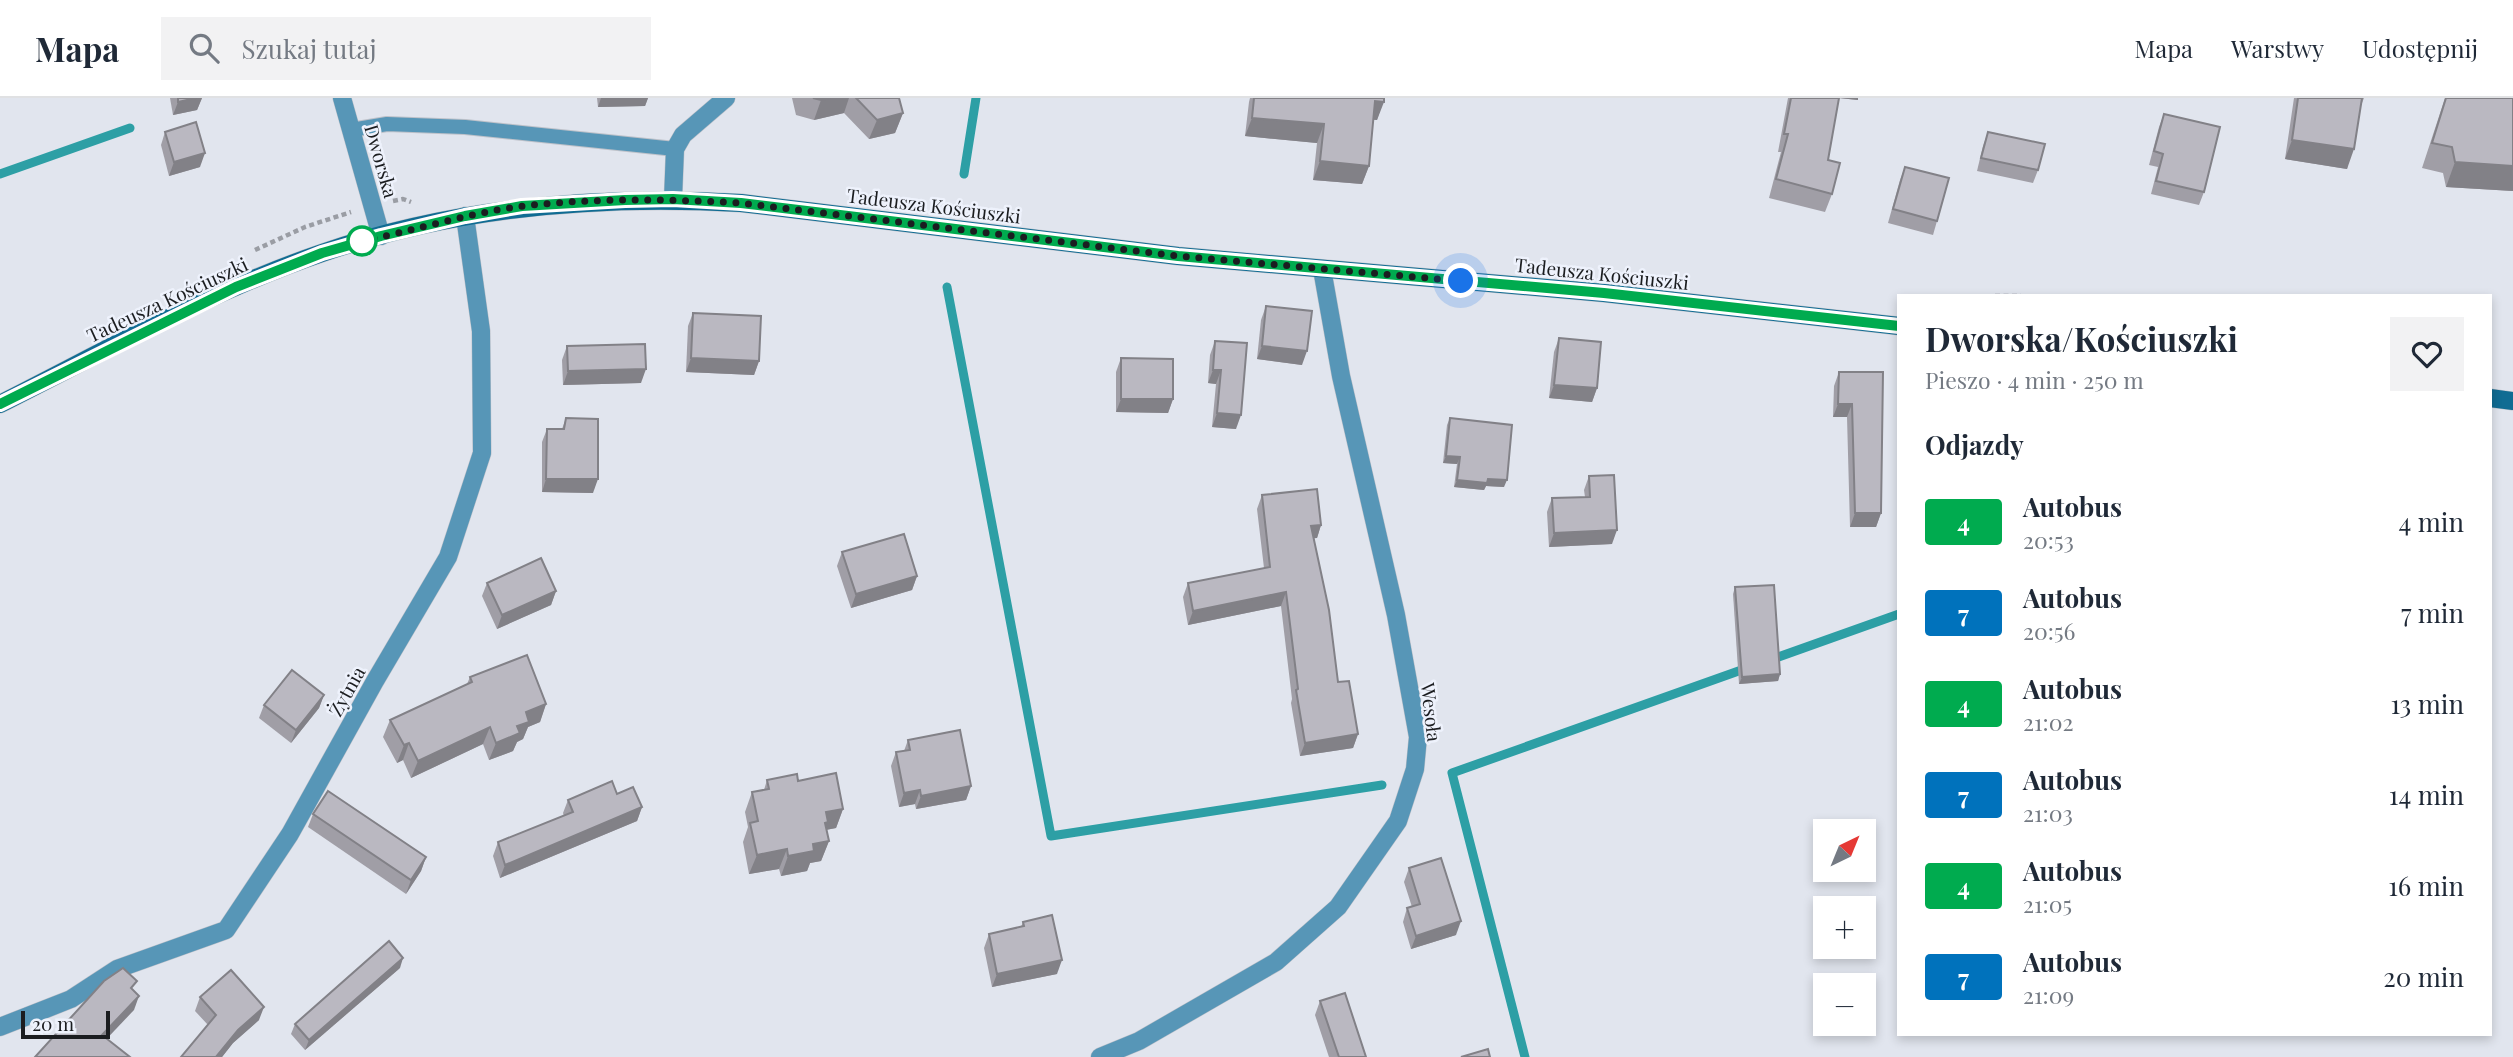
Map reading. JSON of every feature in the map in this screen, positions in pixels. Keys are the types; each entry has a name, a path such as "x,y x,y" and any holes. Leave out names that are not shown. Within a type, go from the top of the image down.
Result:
{"main road":[{"name":"Tadeusza Kościuszki","path":"0,404 236,287 322,253 465,216 522,206 577,202 673,199 741,203 1178,256 1604,293 1897,326"},
{"path":"2492,398 2513,401"}],"street":[{"name":"Dworska","path":"342,98 381,236"},
{"path":"673,199 675,149 683,135 726,98"},
{"name":"Żytnia","path":"0,1027 71,999 117,969 226,930 290,834 448,557 482,453 481,331 465,216"},
{"name":"Wesoła","path":"1101,1057 1139,1041 1276,962 1338,907 1398,821 1415,769 1418,737 1396,615 1341,376 1322,269"}],"lane":[{"path":"351,130 387,124 465,127 675,149"}],"path":[{"path":"304,227 354,211"}],"building":[{"path":"178,98 196,98 178,102"},
{"path":"856,98 899,98 903,113 877,120"},
{"path":"1254,98 1384,98 1384,102 1375,101 1369,166 1320,161 1324,124 1252,118"},
{"path":"1791,98 1839,98 1828,160 1840,163 1832,194 1776,179 1788,134 1784,134"},
{"path":"2298,98 2362,98 2354,149 2292,140"},
{"path":"2446,98 2513,98 2513,166 2455,162 2452,147 2432,143"},
{"path":"2164,114 2220,127 2204,192 2156,181 2163,154 2154,151"},
{"path":"196,122 205,153 174,162 165,132"},
{"path":"1988,132 2045,144 2038,170 1981,158"},
{"path":"1905,167 1949,178 1937,221 1893,209"},
{"path":"1266,306 1312,311 1307,351 1262,346"},
{"path":"693,313 761,316 759,361 691,358"},
{"path":"1559,338 1601,342 1597,388 1554,385"},
{"path":"1215,341 1247,343 1241,415 1217,413 1221,370 1213,370"},
{"path":"645,344 646,369 568,371 567,346"},
{"path":"1121,358 1173,359 1173,399 1121,399"},
{"path":"1839,372 1883,372 1881,513 1855,513 1852,404 1838,404"},
{"path":"566,418 598,419 598,479 546,479 547,429 564,429"},
{"path":"1450,418 1512,425 1507,480 1488,479 1487,483 1457,480 1460,457 1446,456"},
{"path":"1614,475 1617,530 1554,533 1552,498 1590,497 1589,476"},
{"path":"1317,489 1321,525 1311,526 1329,610 1338,682 1349,681 1358,734 1305,743 1296,690 1286,592 1193,611 1188,583 1270,567 1262,495"},
{"path":"904,534 917,576 856,594 842,552"},
{"path":"541,558 556,591 502,615 487,583"},
{"path":"1774,585 1780,674 1742,677 1735,587"},
{"path":"527,655 546,704 526,712 529,722 517,726 520,733 496,743 490,727 418,761 409,743 404,745 390,720 472,682 470,677"},
{"path":"292,670 324,695 296,730 264,705"},
{"path":"960,730 971,786 921,796 920,790 904,793 896,752 910,750 908,740"},
{"path":"836,773 843,809 826,812 828,822 825,823 829,841 813,844 814,851 788,856 787,849 757,855 750,823 758,821 752,792 769,789 767,780 797,774 798,781"},
{"path":"612,781 617,794 633,787 642,807 505,865 498,842 573,812 568,800"},
{"path":"328,791 426,857 411,880 313,814"},
{"path":"1441,858 1461,921 1416,936 1407,908 1420,904 1409,868"},
{"path":"1052,915 1062,960 997,974 989,934 1024,926 1023,922"},
{"path":"389,941 403,958 309,1040 295,1024"},
{"path":"123,968 137,981 131,988 139,996 102,1035 130,1057 35,1057 104,981"},
{"path":"231,970 264,1007 238,1030 216,1057 181,1057 216,1015 200,997"},
{"path":"1345,993 1366,1057 1339,1057 1320,1001"},
{"path":"1488,1049 1490,1057 1461,1057"}],"waterway":[{"path":"964,174 976,98"},
{"path":"0,174 130,128"},
{"path":"947,287 1051,836 1382,785"},
{"path":"1770,660 1897,615"},
{"path":"1525,1057 1452,773 1747,668"}],"bus line":[{"name":"4","path":"0,404 236,287 322,253 465,216 522,206 625,200 673,199 741,203 1178,256 1604,293 1897,326"}],"route":[{"path":"362,241 465,216 522,206 673,199 741,203 1178,256 1461,281"}]}
